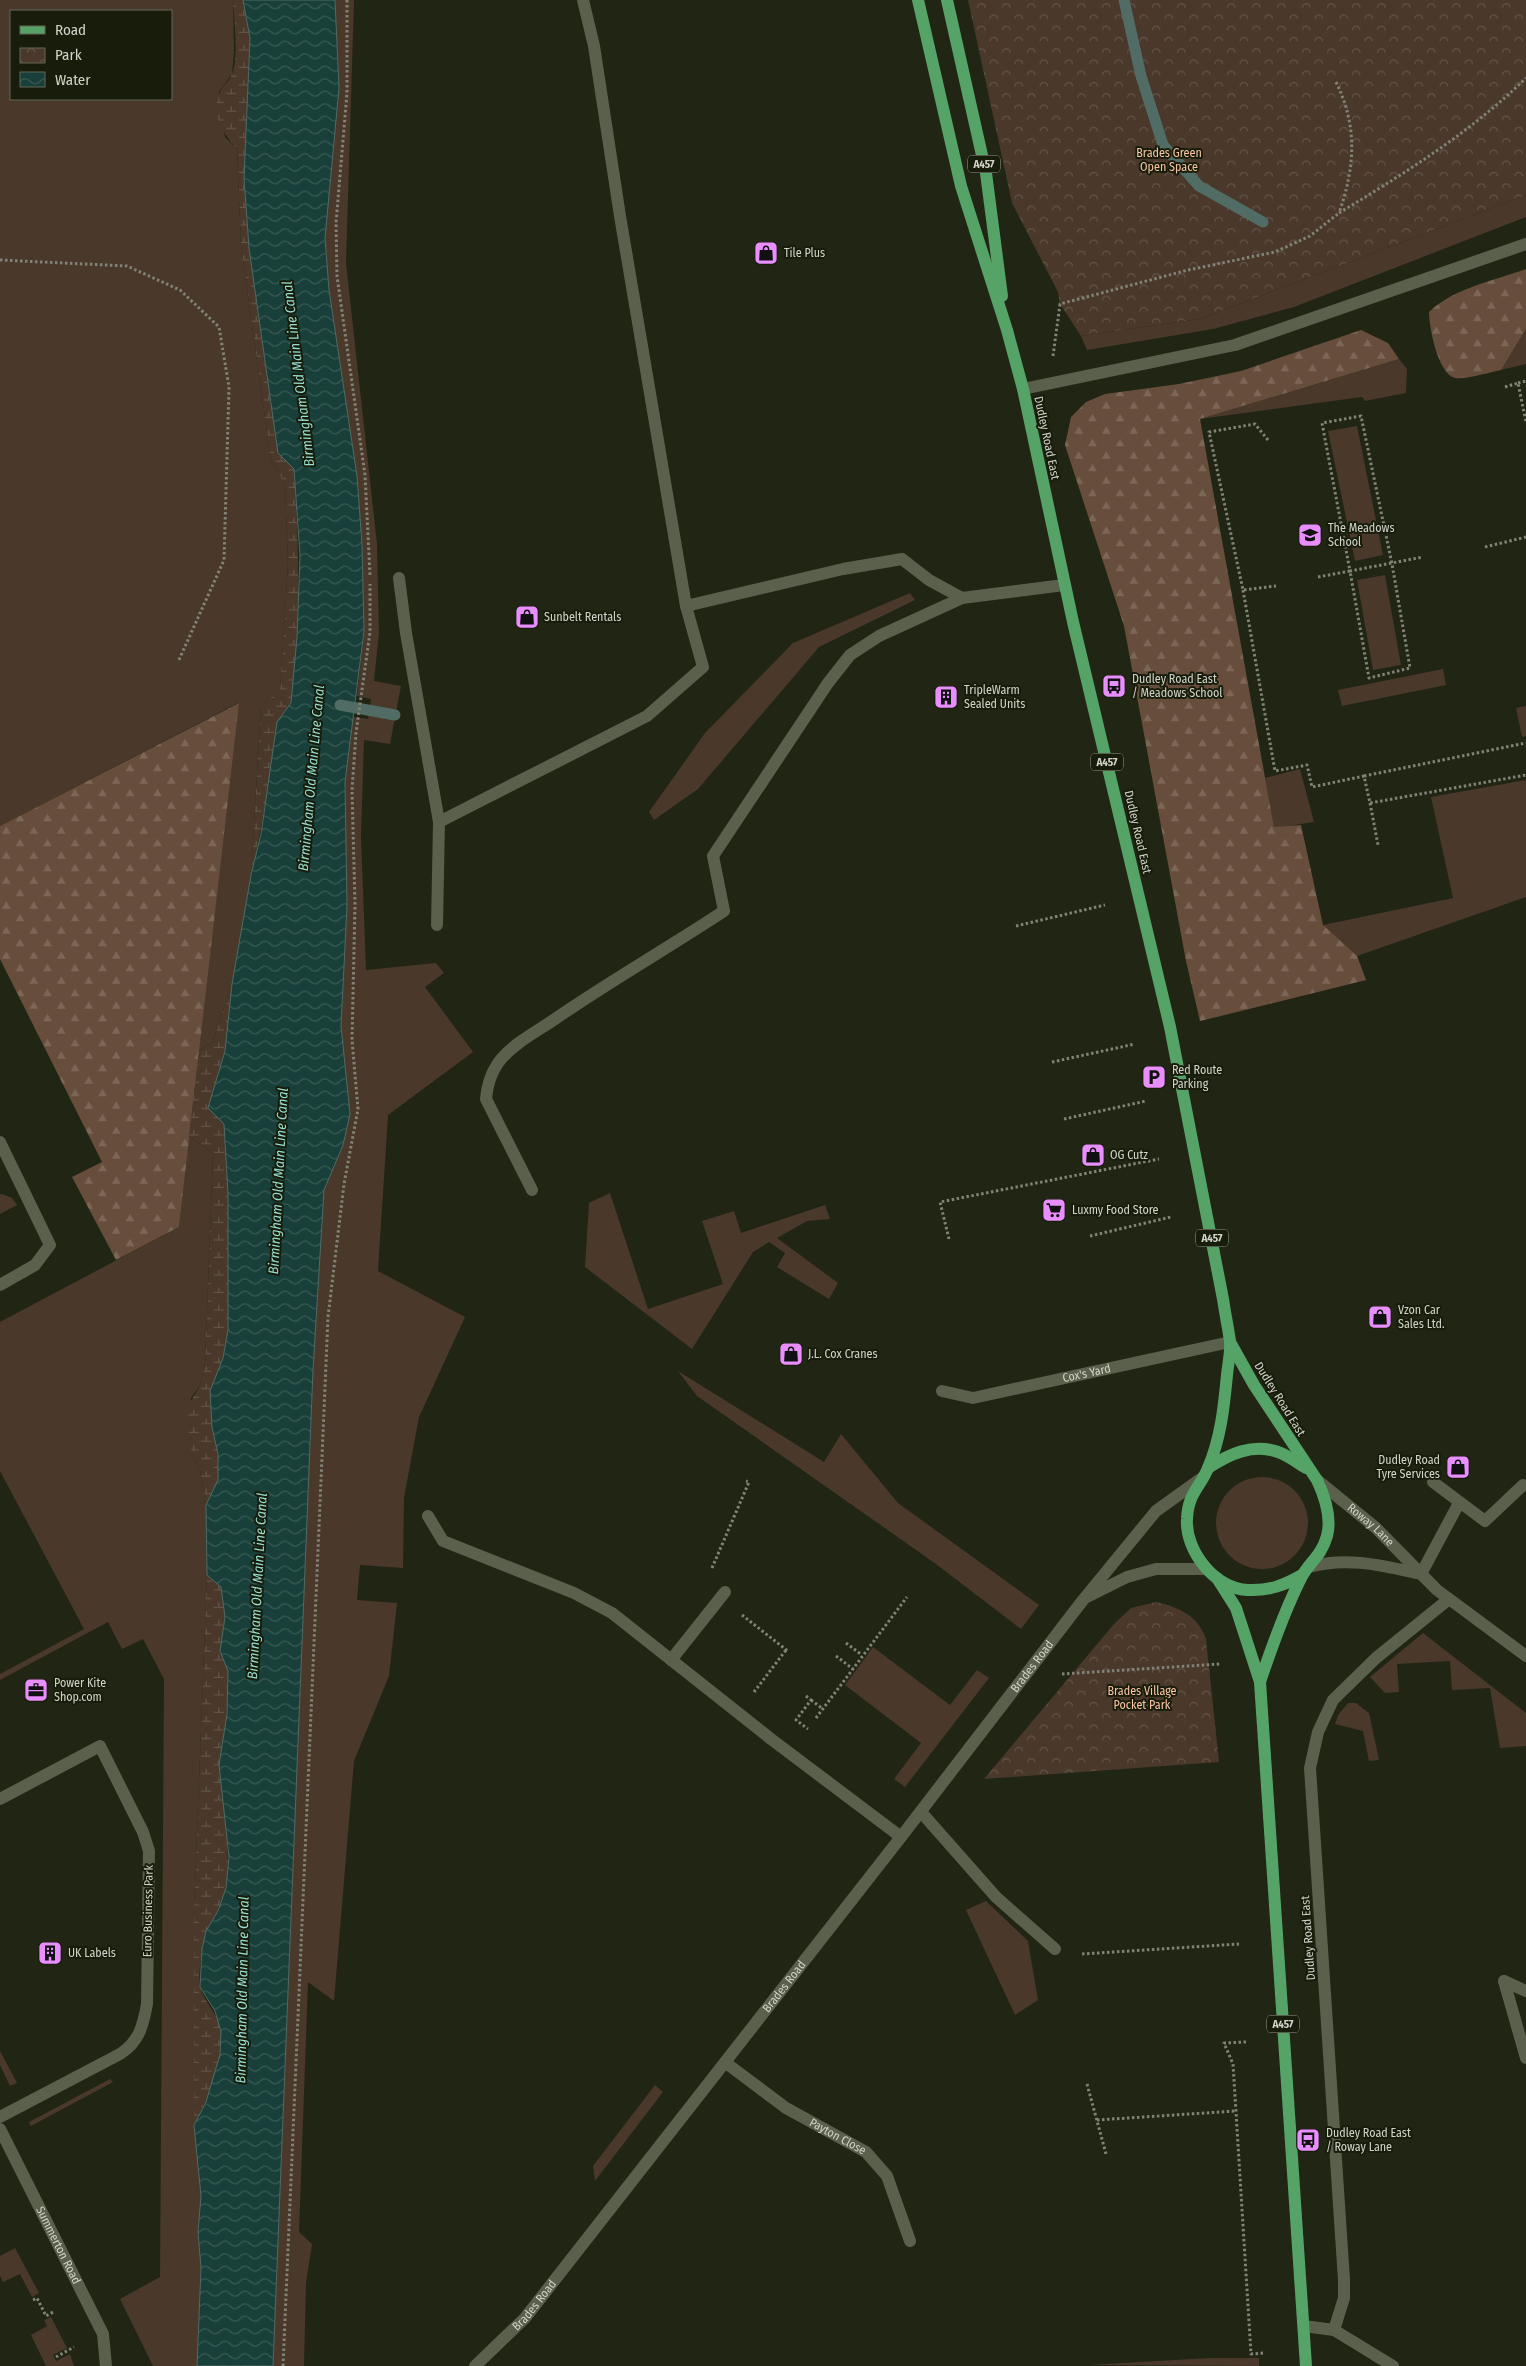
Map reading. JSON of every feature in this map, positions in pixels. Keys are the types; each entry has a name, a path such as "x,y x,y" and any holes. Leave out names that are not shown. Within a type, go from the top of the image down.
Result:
{"main road":[{"name":"Dudley Road East","path":"918,0 961,186 1007,330 1022,389 1064,585 1170,1027 1193,1134 1230,1342 1222,1422 1205,1473 1190,1496 1186,1520 1193,1548 1236,1608 1260,1682 1306,2366"},
{"name":"Dudley Road East","path":"947,0 986,173 1007,330"},
{"name":"Dudley Road East","path":"1211,1573 1223,1582 1247,1590 1281,1587 1306,1571 1318,1558 1327,1535 1328,1515 1322,1491 1230,1342"},
{"name":"Dudley Road East","path":"1205,1473 1228,1455 1254,1448 1279,1452 1313,1475"},
{"name":"Dudley Road East","path":"1260,1682 1278,1626 1306,1571"}],"street":[{"path":"439,822 647,716 703,667 686,606 620,216 594,46 583,0"},
{"path":"1022,389 1235,345 1526,244"},
{"path":"686,606 843,569 902,559 929,580 962,598"},
{"path":"399,578 406,633 439,822 436,925"},
{"path":"532,1190 486,1099 488,1082 498,1063 512,1048 603,986 660,953 724,911 713,856 828,683 850,655 879,636 962,598 1064,585"},
{"path":"0,1142 50,1245 35,1266 0,1285"},
{"name":"Cox's Yard","path":"942,1391 974,1398 1230,1342"},
{"name":"Brades Road","path":"475,2366 525,2318 726,2063 1083,1600 1156,1512 1205,1473"},
{"name":"Roway Lane","path":"1313,1475 1376,1528 1449,1599 1526,1656"},
{"path":"1433,1482 1459,1504 1485,1521 1523,1485"},
{"path":"1422,1574 1459,1504"},
{"path":"428,1516 443,1541 574,1593 612,1613 772,1739 901,1837"},
{"name":"Roway Lane","path":"1306,1571 1336,1561 1365,1563 1422,1574"},
{"name":"Brades Road","path":"1083,1600 1128,1577 1156,1569 1211,1573"},
{"path":"671,1660 725,1592"},
{"name":"Dudley Road East","path":"1334,2330 1344,2298 1344,2280 1310,1768 1318,1732 1334,1700 1376,1658 1449,1599"},
{"name":"Euro Business Park","path":"0,1799 100,1746 143,1832 149,1851 147,2004 144,2025 135,2042 120,2054 0,2117"},
{"path":"921,1812 996,1897 1055,1949"},
{"path":"1526,1991 1504,1981 1526,2058"},
{"name":"Payton Close","path":"726,2063 786,2108 866,2152 887,2176 910,2241"},
{"name":"Summerton Road","path":"0,2129 103,2334 106,2366"},
{"path":"1304,2326 1334,2330 1393,2366"}],"path":[{"path":"283,2366 328,1316 344,1184 358,1109 352,1040 355,904 352,790 358,718 370,632 370,554 365,475 337,276 336,223 347,94 347,0"},
{"path":"1049,383 1060,304 1188,270 1275,252 1310,236 1339,213 1403,174 1462,133 1504,100 1526,78"},
{"path":"1336,82 1346,102 1353,145 1350,183 1339,213"},
{"path":"0,260 127,266 180,290 218,327 229,387 224,560 178,662"},
{"path":"1505,387 1526,381"},
{"path":"1518,382 1526,422"},
{"path":"1361,416 1392,564 1410,668 1369,678 1350,571 1322,423 1361,416"},
{"path":"1268,440 1254,424 1209,432 1243,590 1275,771 1307,765 1312,787 1526,743"},
{"path":"1485,547 1526,537"},
{"path":"1318,578 1423,557"},
{"path":"1243,590 1276,586"},
{"path":"1370,803 1526,775"},
{"path":"1364,776 1378,845"},
{"path":"1016,926 1105,905"},
{"path":"1052,1062 1135,1044"},
{"path":"1064,1119 1146,1101"},
{"path":"948,1239 940,1202 1158,1159"},
{"path":"1090,1236 1172,1217"},
{"path":"710,1572 749,1482 746,1481"},
{"path":"816,1718 907,1597"},
{"path":"738,1611 756,1628 787,1651 754,1692 761,1697"},
{"path":"846,1644 862,1656"},
{"path":"836,1656 853,1669"},
{"path":"1062,1674 1220,1664"},
{"path":"806,1696 823,1709"},
{"path":"796,1720 811,1700"},
{"path":"788,1718 796,1720 808,1729"},
{"path":"1055,1949 1071,1955 1239,1944"},
{"path":"1246,2042 1224,2043 1233,2064 1251,2354 1264,2353"},
{"path":"1087,2084 1106,2154"},
{"path":"1097,2120 1236,2111"},
{"path":"33,2300 36,2298 46,2316 55,2311"},
{"path":"56,2357 74,2348"}],"green space":[{"path":"0,0 233,0 234,52 232,74 219,92 225,137 237,149 241,245 271,461 285,484 288,564 280,691 261,706 251,875 232,984 213,1041 199,1051 238,703 0,826"},
{"path":"233,0 243,0 250,38 244,178 249,248 278,453 294,469 298,556 298,613 291,700 289,707 277,726 251,875 261,706 280,690 288,564 285,484 271,461 241,245 237,149 219,122 216,106 221,90 231,76 234,66"},
{"path":"335,0 354,0 346,263 377,544 379,633 374,681 401,686 390,744 364,740 361,837 366,970 436,963 444,973 425,987 473,1052 388,1115 378,1271 465,1317 419,1417 404,1498 403,1568 360,1565 357,1600 397,1603 389,1676 354,1761 334,2001 308,1982 299,2232 312,2244 306,2283 304,2366 273,2366 313,1370 324,1190 343,1145 350,1114 341,1026 347,906 345,782 353,717 368,719 371,699 357,696 364,631 362,544 357,476 329,290 325,238 339,88"},
{"name":"Brades Green Open Space","path":"968,0 1526,0 1526,195 1200,319 1081,336 1060,304 1058,292 1012,203"},
{"path":"1526,195 1526,217 1294,307 1213,329 1087,350 1081,336 1200,319"},
{"path":"1526,269 1526,329 1501,370 1465,378 1455,378 1449,375 1439,359 1429,312 1462,291"},
{"path":"1526,329 1526,364 1501,370"},
{"path":"1361,330 1388,343 1399,359 1200,419 1274,827 1301,825 1323,925 1357,956 1366,980 1200,1021 1186,961 1124,626 1065,445 1071,417 1086,402 1105,394 1179,384 1241,371"},
{"path":"1399,359 1407,369 1406,393 1365,401 1362,397 1200,419"},
{"path":"1357,426 1383,555 1355,561 1328,431"},
{"path":"1385,575 1401,665 1373,670 1357,580"},
{"path":"910,593 915,600 819,647 698,789 654,820 649,812 705,733 793,643"},
{"path":"1443,669 1446,685 1342,706 1338,690"},
{"path":"239,703 179,1227 116,1260 72,1177 102,1162 0,959 0,826"},
{"path":"1526,706 1526,736 1522,737 1516,708"},
{"path":"1300,769 1314,822 1274,828 1265,778"},
{"path":"1526,780 1526,897 1357,956 1366,980 1200,1021 1323,925 1453,898 1431,797"},
{"path":"232,984 225,1051 208,1108 224,1124 228,1194 228,1330 223,1358 210,1391 212,1427 218,1454 218,1480 206,1505 200,1470 192,1454 187,1430 187,1408 200,1385 205,1364 213,1153 189,1136 199,1051 213,1041"},
{"path":"189,1136 213,1153 205,1364 200,1385 191,1398 192,1454 200,1470 206,1505 207,1575 194,1910 194,2125 201,2196 198,2232 201,2268 197,2366 153,2366 120,2299 160,2277 164,1679 143,1639 122,1649 108,1622 0,1680 0,1674 84,1629 0,1471 0,1322 179,1227"},
{"path":"610,1193 648,1309 723,1284 702,1221 734,1211 741,1233 825,1205 830,1219 807,1221 777,1238 838,1283 829,1299 777,1267 785,1253 769,1242 753,1252 692,1349 585,1267 589,1203"},
{"path":"0,1195 12,1198 17,1205 0,1214"},
{"path":"678,1371 824,1462 841,1434 898,1503 1039,1605 1021,1629 936,1564 697,1396"},
{"path":"1262,1477 1279,1481 1294,1491 1304,1506 1308,1523 1304,1540 1294,1555 1279,1565 1262,1569 1245,1565 1230,1555 1220,1540 1216,1523 1220,1506 1230,1491 1245,1481"},
{"path":"207,1575 221,1587 225,1617 220,1651 228,1671 226,1824 228,1868 224,1895 204,1941 199,1973 202,1993 220,2026 222,2044 218,2068 210,2092 194,2125 194,1910"},
{"name":"Brades Village Pocket Park","path":"1156,1602 1187,1614 1198,1624 1206,1639 1219,1762 984,1779 1114,1624 1131,1608"},
{"path":"1423,1633 1526,1713 1526,1746 1500,1748 1490,1688 1452,1690 1450,1661 1397,1664 1399,1692 1385,1693 1370,1677"},
{"path":"873,1647 950,1705 977,1670 989,1678 905,1787 894,1779 921,1743 845,1685"},
{"path":"1348,1703 1356,1703 1369,1713 1379,1760 1369,1761 1363,1731 1335,1724 1338,1715"},
{"path":"986,1901 1028,1941 1038,2000 1015,2015 966,1910"},
{"path":"0,2051 17,2083 10,2086 0,2065"},
{"path":"110,2079 113,2082 31,2126 29,2122"},
{"path":"655,2085 663,2092 595,2181 593,2166"},
{"path":"15,2248 39,2293 32,2297 20,2274 3,2282 0,2276 0,2256"},
{"path":"51,2317 67,2348 53,2355 56,2361 70,2354 74,2366 46,2366 31,2335 47,2326 44,2320"},
{"path":"1209,2358 1259,2358 1259,2366 1090,2365"}],"water":[{"name":"Birmingham Old Main Line Canal","path":"243,0 335,0 339,88 325,238 329,290 357,476 362,544 364,631 345,782 347,906 341,1026 350,1114 343,1145 324,1190 313,1370 273,2366 197,2366 201,2268 198,2232 201,2196 194,2125 206,2102 220,2055 221,2032 215,2011 200,1987 202,1949 206,1931 218,1911 226,1888 229,1857 219,1765 227,1714 228,1671 220,1651 225,1617 221,1587 207,1575 206,1505 218,1480 218,1454 212,1427 210,1391 223,1358 228,1330 228,1194 224,1124 208,1108 225,1051 232,984 251,875 261,834 277,722 291,703 297,637 300,556 294,469 278,453 249,248 244,178 250,38"}],"waterway":[{"path":"1124,0 1141,76 1163,145 1199,186 1263,222"},
{"path":"340,705 395,715"}],"place":[{"name":"Tile Plus","path":"766,253"},
{"name":"The Meadows School","path":"1310,535"},
{"name":"Sunbelt Rentals","path":"527,617"},
{"name":"Dudley Road East / Meadows School","path":"1114,686"},
{"name":"TripleWarm Sealed Units","path":"946,697"},
{"name":"Red Route Parking","path":"1154,1077"},
{"name":"OG Cutz","path":"1093,1155"},
{"name":"Luxmy Food Store","path":"1054,1210"},
{"name":"Vzon Car Sales Ltd.","path":"1380,1317"},
{"name":"J.L. Cox Cranes","path":"791,1354"},
{"name":"Dudley Road Tyre Services","path":"1458,1467"},
{"name":"Power Kite Shop.com","path":"36,1690"},
{"name":"UK Labels","path":"50,1953"},
{"name":"Dudley Road East / Roway Lane","path":"1308,2140"}]}
